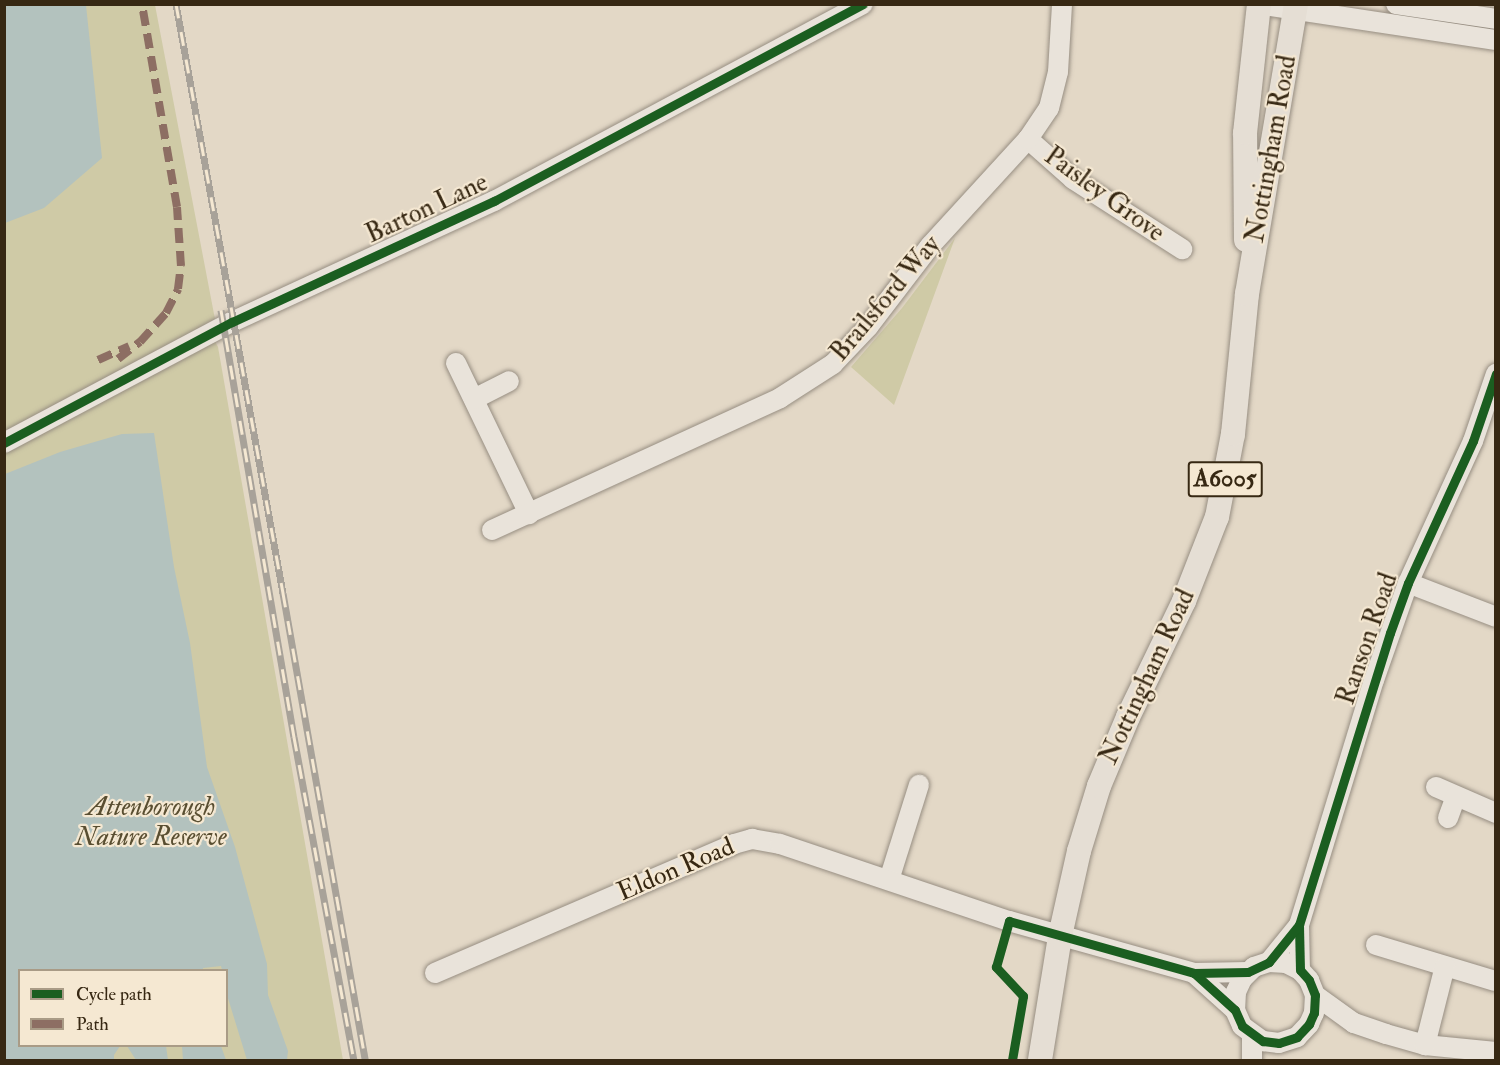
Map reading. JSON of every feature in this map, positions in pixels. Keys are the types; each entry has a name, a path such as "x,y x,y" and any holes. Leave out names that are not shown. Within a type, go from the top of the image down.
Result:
{"main road":[{"name":"Nottingham Road","path":"1247,294 1245,133 1259,5"},
{"name":"Nottingham Road","path":"1040,1060 1060,936 1079,851 1099,786 1128,717 1184,601 1217,517 1233,434 1247,294 1295,7"}],"street":[{"name":"Barton Lane","path":"4,443 232,322 494,201 863,4"},
{"name":"Brailsford Way","path":"492,530 780,398 833,364 868,327 930,246 1028,139 1049,108 1063,30 1062,4"},
{"path":"1396,4 1496,19"},
{"path":"1259,5 1295,7 1496,40"},
{"name":"Paisley Grove","path":"1028,139 1073,179 1182,249"},
{"path":"456,363 529,514"},
{"name":"Ranson Road","path":"1315,995 1309,980 1300,970 1299,925 1374,680 1408,583 1473,441 1496,374"},
{"path":"474,399 509,381"},
{"path":"1408,583 1496,617"},
{"path":"889,880 919,785"},
{"path":"1436,787 1496,813"},
{"path":"1448,818 1456,796"},
{"name":"Eldon Road","path":"435,973 734,844 752,839 780,844 1060,936"},
{"name":"Ranson Road","path":"1060,936 1194,974 1248,972 1269,962 1299,925"},
{"path":"1376,945 1495,981"},
{"path":"1269,962 1286,963 1300,970"},
{"path":"1425,1045 1445,966"},
{"path":"1235,1010 1236,992 1248,972"},
{"name":"Ranson Road","path":"1194,974 1235,1010 1242,1026 1252,1036"},
{"path":"1315,995 1354,1023 1425,1045 1496,1052"},
{"path":"1252,1060 1252,1036 1263,1041 1279,1043 1297,1037 1309,1024 1314,1013 1315,995"},
{"path":"1309,1024 1354,1023"},
{"path":"1265,1060 1279,1043"}],"green space":[{"name":"Attenborough Nature Reserve","path":"5,5 155,5 215,319 206,324 218,347 343,1060 5,1060"},
{"path":"955,238 894,405 851,367 902,308"}],"shaded area":[{"path":"5,4 86,5 102,158 44,208 5,223"},
{"path":"154,433 174,567 190,643 207,767 235,847 267,964 268,995 288,1051 287,1060 247,1060 228,998 228,969 222,969 221,966 203,969 18,969 18,1047 119,1047 114,1055 114,1060 5,1060 5,474 60,452 122,434"},
{"path":"128,1047 166,1047 168,1060 136,1060"},
{"path":"182,1047 221,1047 226,1060 183,1060"}],"railway":[{"path":"176,4 365,1060"},
{"path":"221,310 294,737 354,1060"}],"marked path":[{"path":"118,359 140,342 166,313 178,289 181,266 177,207 142,4"},
{"path":"98,360 129,346"}],"cycle path":[{"path":"4,443 232,322 494,201 863,4"},
{"path":"1194,973 1235,1010 1242,1026 1263,1041 1279,1043 1297,1037 1309,1024 1314,1013 1315,995 1309,980 1300,970 1299,925 1390,633 1408,583 1473,441 1496,374"},
{"path":"1012,1060 1023,996 996,967 1009,921 1194,973 1248,972 1269,962 1299,925"}]}
